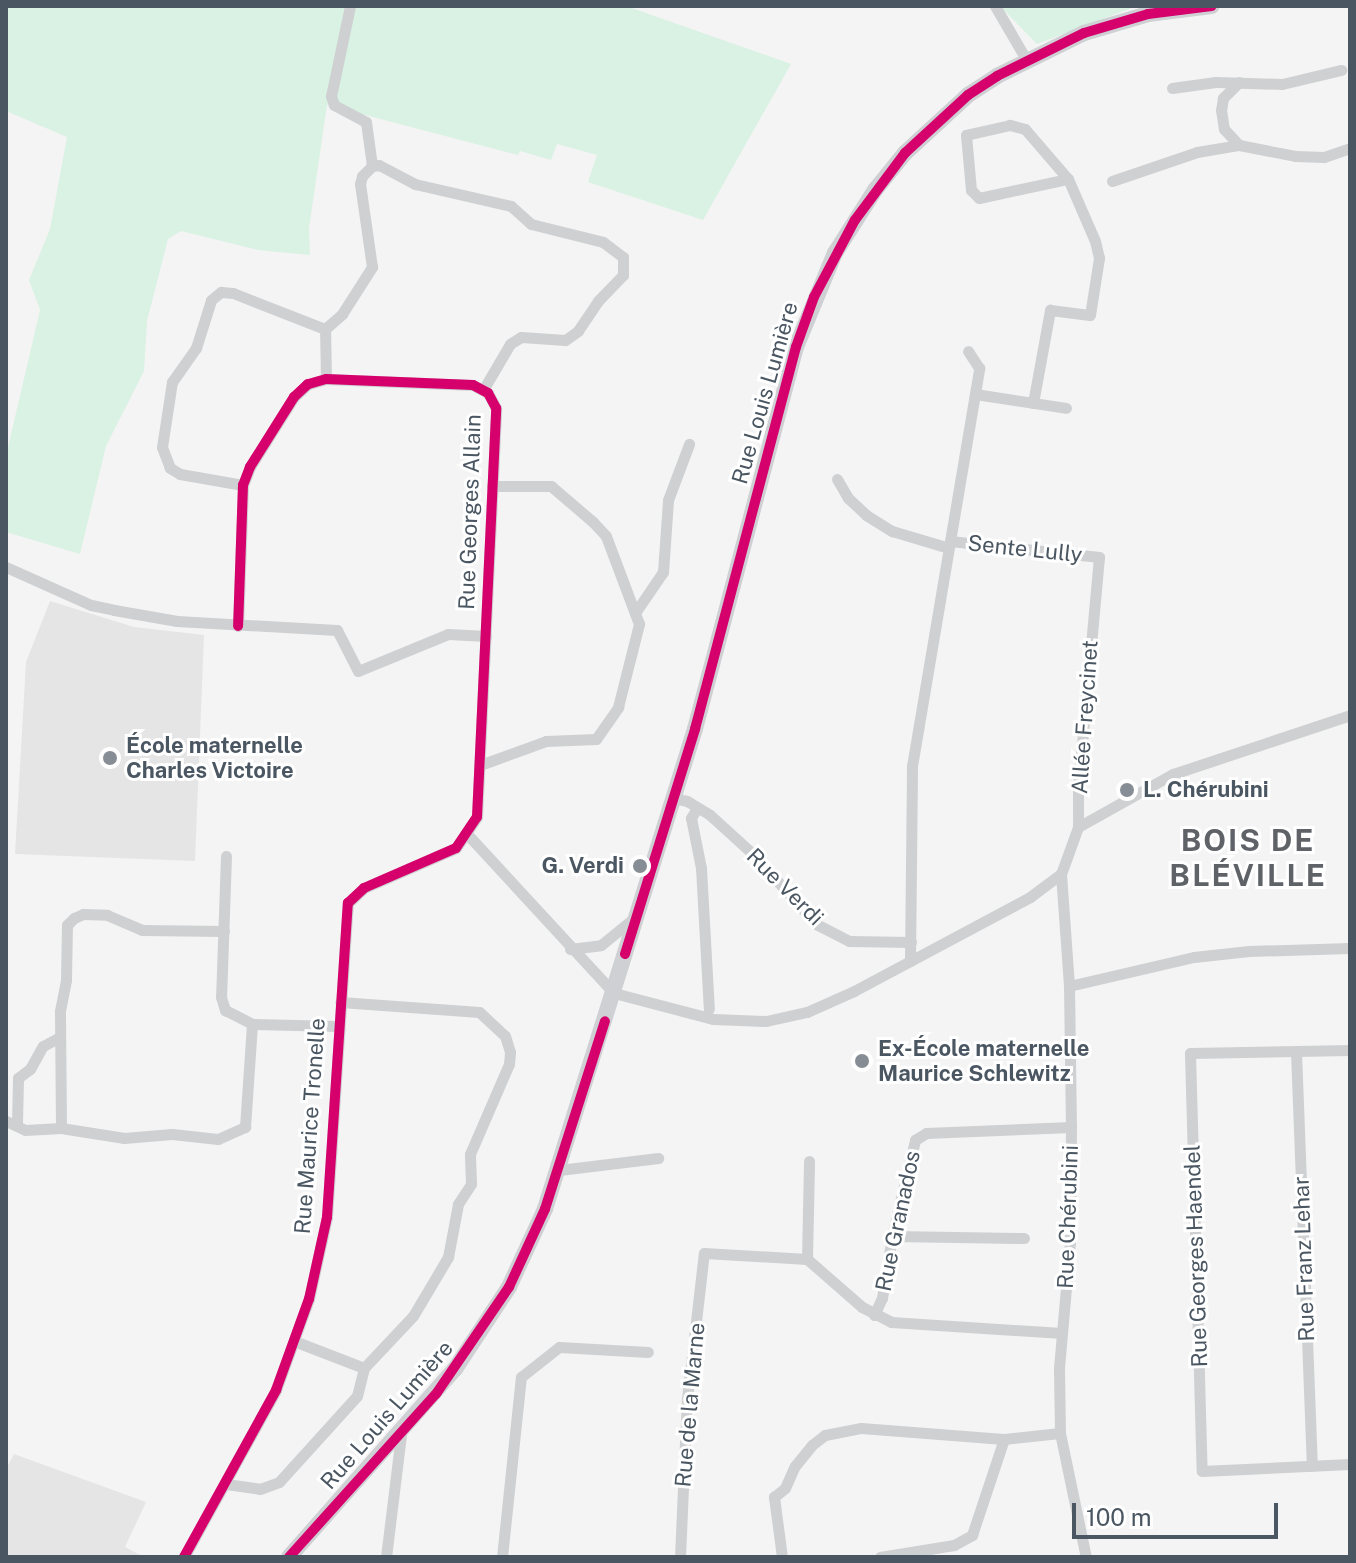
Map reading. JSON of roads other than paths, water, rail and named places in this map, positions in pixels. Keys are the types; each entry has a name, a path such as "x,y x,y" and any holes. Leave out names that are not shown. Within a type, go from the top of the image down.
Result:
{"main road":[{"name":"Rue Louis Lumière","path":"289,1557 442,1387 490,1319 530,1246 559,1170 695,729 796,347 835,253 875,190 905,153 968,95 1026,59 1114,23 1212,6"}],"street":[{"path":"350,6 331,96 334,105 366,122 372,166"},
{"path":"995,6 1026,59"},
{"path":"1172,88 1240,82 1282,84 1341,70"},
{"path":"1239,145 1224,129 1221,110 1223,98 1240,82"},
{"path":"1033,403 1050,310 1090,315 1099,258 1068,179 1025,129 1010,125 966,135 971,190 979,198 1068,179"},
{"path":"1112,181 1197,152 1239,145 1295,156 1324,157 1350,148"},
{"path":"238,626 243,485 250,467 294,397 308,384 326,379 325,329 342,314 372,267 360,184 362,176 372,166 379,165 415,184 511,206 531,224 603,242 623,257 623,275 598,301 578,331 565,340 521,337 510,344 483,390"},
{"path":"243,485 180,474 170,468 162,447 172,382 196,348 211,300 221,292 233,293 285,316 325,329"},
{"path":"910,961 912,766 979,368 968,351"},
{"name":"Rue Georges Allain","path":"326,379 473,385 483,390 496,408 477,817 468,835"},
{"path":"975,394 1066,408"},
{"path":"635,613 663,572 668,500 689,444"},
{"name":"Sente Lully","path":"837,479 848,498 866,515 892,531 950,544 1099,557"},
{"path":"480,765 546,741 596,739 618,707 639,624 606,536 593,522 551,486 492,486"},
{"name":"Allée Freycinet","path":"1061,874 1078,827 1078,788 1099,557"},
{"path":"6,567 91,605 177,621 337,630 358,671 448,634 486,636"},
{"path":"1078,827 1173,774 1350,715"},
{"name":"Rue Verdi","path":"673,798 697,808 755,856 816,924 849,941 911,942"},
{"path":"697,808 691,818 701,868 709,1009"},
{"path":"468,835 570,949 614,993 713,1019 766,1021 807,1012 1030,897 1061,874"},
{"name":"Rue Maurice Tronelle","path":"184,1557 276,1390 309,1299 327,1217 344,927 351,898 364,888 456,848 468,835"},
{"path":"226,856 221,997 225,1010 252,1024 338,1026"},
{"name":"Rue Chérubini","path":"1061,874 1069,986 1071,1127 1070,1242 1062,1333 1060,1433 1086,1557"},
{"path":"570,949 601,945 616,937 643,903"},
{"path":"61,1128 60,1037 67,925 83,914 107,915 142,930 224,931"},
{"path":"1069,986 1194,957 1249,951 1350,948"},
{"path":"226,1484 260,1489 279,1482 357,1396 364,1368 413,1316 448,1257 458,1204 471,1184 470,1154 509,1064 510,1052 505,1036 479,1012 340,1002"},
{"path":"60,1037 43,1046 30,1069 18,1078 11,1122 25,1130 61,1128 124,1138 172,1134 218,1139 245,1127 252,1024"},
{"name":"Rue Georges Haendel","path":"1350,1050 1190,1053 1202,1471 1350,1464"},
{"name":"Rue Franz Lehar","path":"1296,1052 1312,1466"},
{"name":"Rue Granados","path":"874,1315 882,1298 892,1236 915,1140 926,1133 1071,1127"},
{"path":"559,1170 658,1158"},
{"path":"809,1161 807,1259 874,1315 891,1322 1062,1333"},
{"path":"892,1236 1024,1238"},
{"name":"Rue de la Marne","path":"680,1557 687,1399 704,1253 807,1259"},
{"path":"294,1341 364,1368"},
{"path":"502,1557 521,1377 559,1347 648,1352"},
{"path":"782,1557 774,1497 785,1488 795,1466 812,1445 825,1435 843,1429 899,1428 1004,1439 1060,1433"},
{"path":"386,1557 401,1434"},
{"path":"880,1557 954,1545 972,1535 1004,1439"}],"place":[{"name":"École maternelle Charles Victoire","path":"110,758"},
{"name":"L. Chérubini","path":"1127,790"},
{"name":"G. Verdi","path":"640,866"},
{"name":"Ex-École maternelle Maurice Schlewitz","path":"862,1061"}],"district":[{"name":"BOIS DE BLÉVILLE","path":"1248,857"}]}
